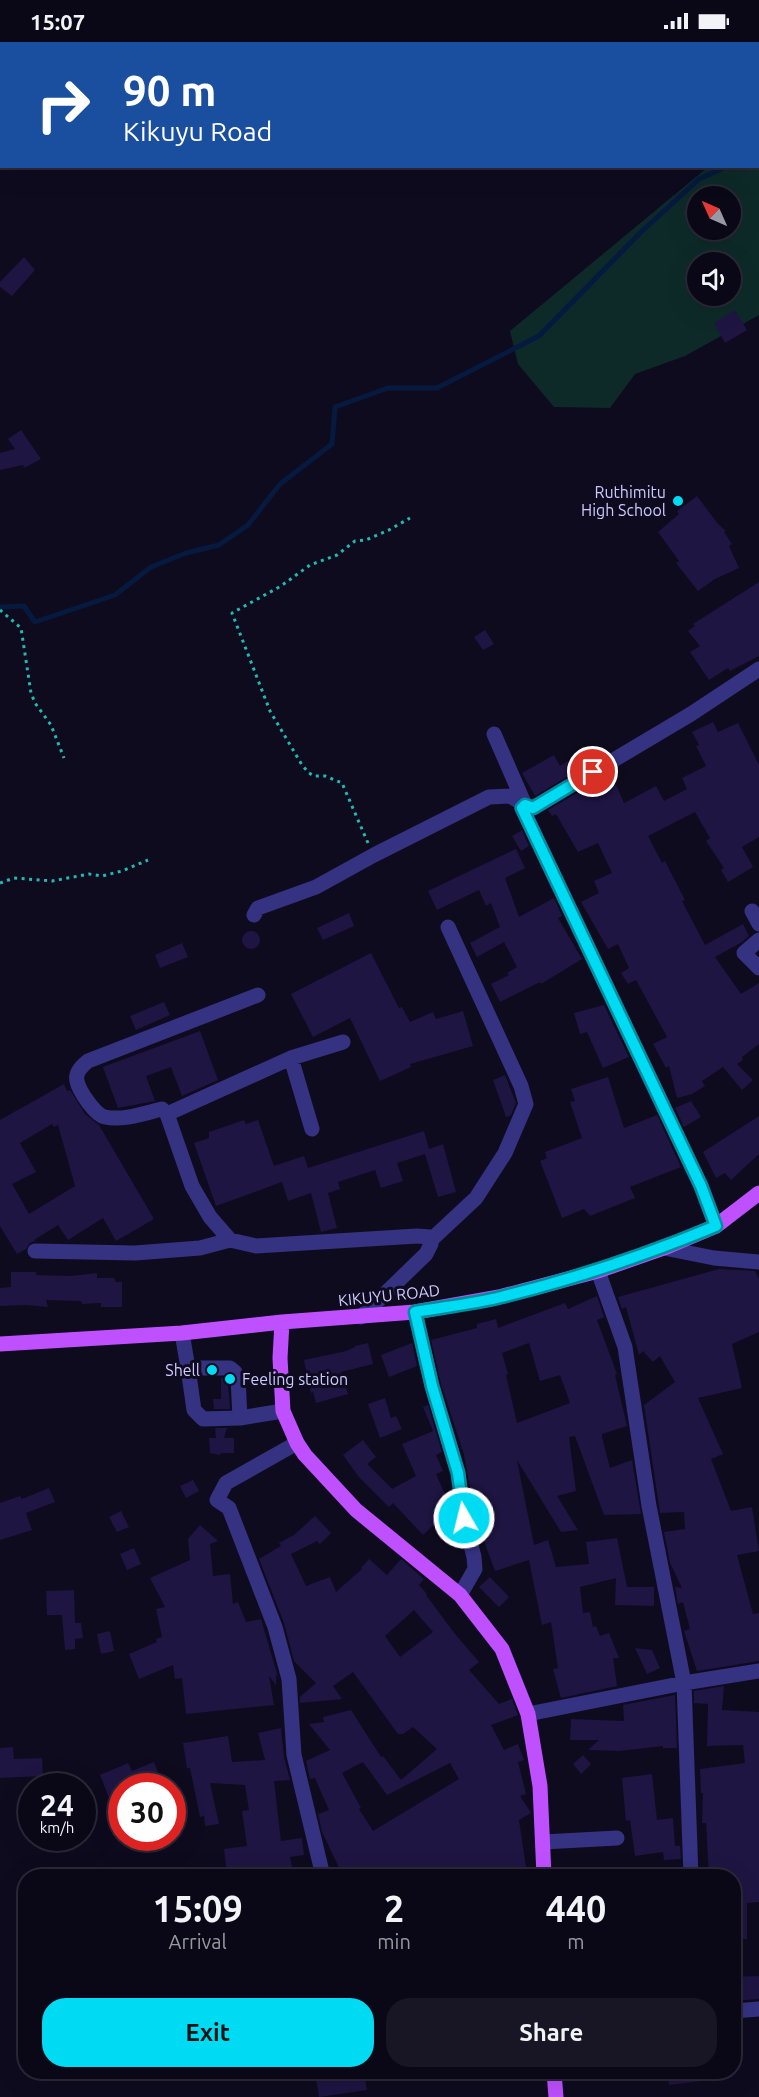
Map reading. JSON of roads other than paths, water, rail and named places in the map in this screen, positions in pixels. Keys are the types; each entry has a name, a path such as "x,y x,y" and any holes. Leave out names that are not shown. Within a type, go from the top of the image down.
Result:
{"main road":[{"name":"KIKUYU ROAD","path":"0,1344 182,1333 282,1322 415,1312 499,1297 598,1270 664,1248 716,1226 759,1193"},
{"path":"282,1322 280,1358 284,1411 297,1443 305,1455 356,1510 460,1595 502,1649 528,1714 540,1786 544,1869"},
{"path":"555,2079 556,2097"}],"street":[{"path":"254,915 258,908 316,887 489,797 510,796 533,808 691,714 759,669"},
{"path":"494,734 525,805"},
{"path":"525,805 522,808 525,817 701,1186 716,1226"},
{"path":"361,1317 426,1254 431,1240 476,1198 505,1153 526,1104 521,1086 448,927"},
{"path":"759,940 744,953 759,968"},
{"path":"230,1240 210,1217 192,1186 167,1114 162,1109 114,1119 102,1117 95,1113 77,1081 77,1074 88,1061 258,995"},
{"path":"167,1114 291,1058 343,1042"},
{"path":"291,1058 312,1129"},
{"path":"35,1251 135,1253 200,1248 230,1240 256,1246 428,1235 431,1240"},
{"path":"664,1248 714,1258 759,1262"},
{"path":"598,1270 625,1347 649,1506 684,1683 691,1869"},
{"path":"415,1312 432,1386 458,1473 464,1518 474,1557 475,1569 460,1595"},
{"path":"182,1333 194,1410 198,1416 202,1419 240,1418 284,1411"},
{"path":"188,1368 230,1368 236,1372 240,1418"},
{"path":"297,1443 226,1483 217,1500 229,1508 275,1627 290,1679 294,1755 321,1869"},
{"path":"528,1714 684,1683 759,1671"},
{"path":"543,1842 617,1838"},
{"path":"741,2010 759,2009"}],"waterway":[{"path":"0,607 24,606 35,622 115,595 151,567 186,553 219,545 248,525 280,484 332,444 335,407 388,388 437,388 539,336 640,233 699,179 724,168"}],"place":[{"name":"Ruthimitu High School","path":"678,501"},
{"name":"Shell","path":"212,1370"},
{"name":"Feeling station","path":"230,1379"}]}
